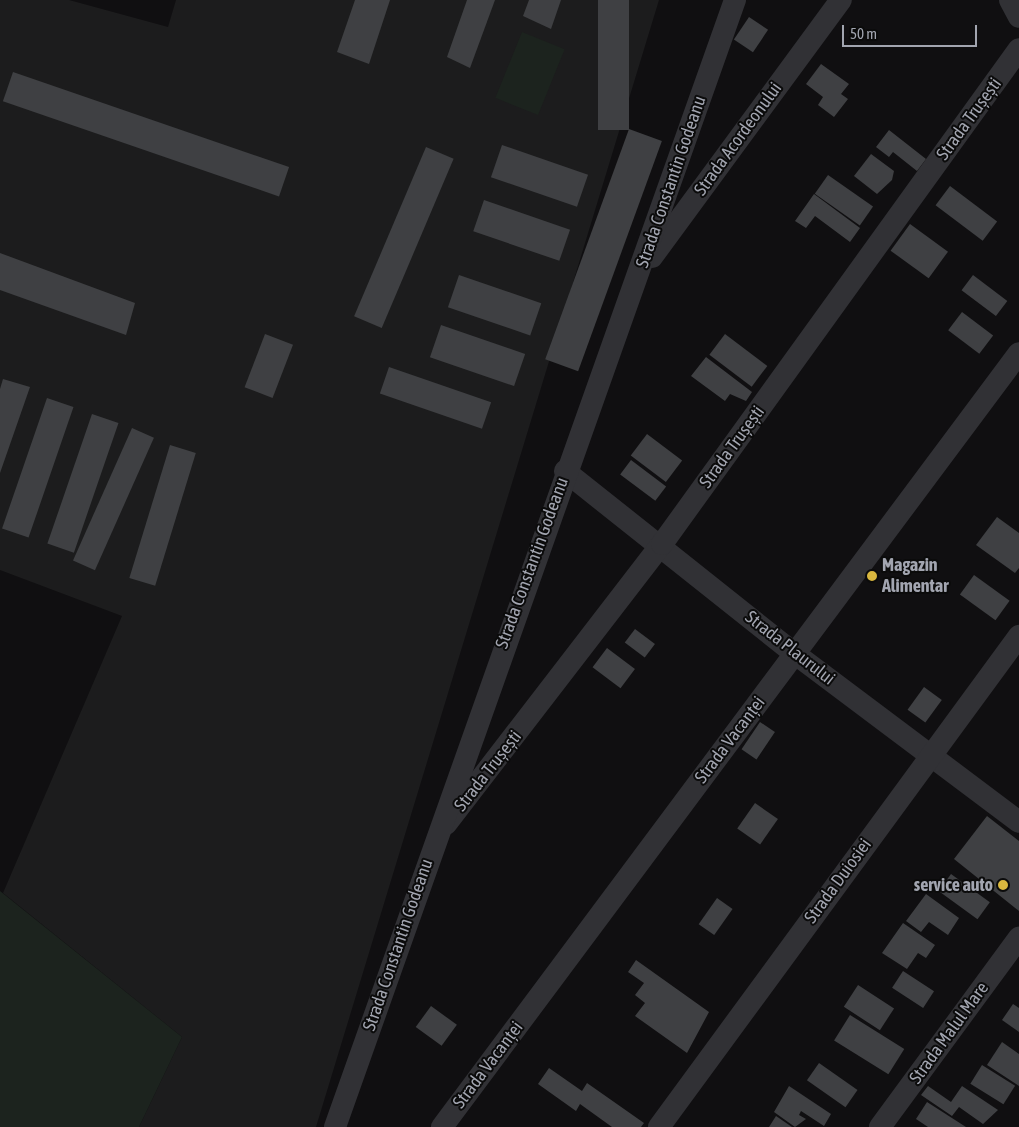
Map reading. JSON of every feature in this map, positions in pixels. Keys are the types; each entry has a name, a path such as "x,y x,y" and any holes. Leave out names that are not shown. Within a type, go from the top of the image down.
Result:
{"street":[{"name":"Strada Constantin Godeanu","path":"335,1127 565,471 637,279 735,0"},
{"name":"Strada Acordeonului","path":"637,279 840,0"},
{"path":"1010,0 1019,17"},
{"name":"Strada Trușești","path":"435,838 662,544 1019,49"},
{"name":"Strada Vacanței","path":"442,1127 1019,353"},
{"name":"Strada Plaurului","path":"565,471 662,544 794,653 931,753 1019,822"},
{"name":"Strada Duiosiei","path":"659,1127 931,753 1019,636"},
{"name":"Strada Malul Mare","path":"880,1127 1019,938"}],"shaded area":[{"path":"0,0 69,0 168,27 176,0 659,0 316,1127 139,1127 182,1037 3,893 122,616 0,570"},
{"path":"522,32 565,49 538,115 495,98"},
{"path":"0,891 182,1037 139,1127 0,1127"}],"building":[{"path":"355,0 390,0 369,64 337,52"},
{"path":"467,0 495,0 470,68 447,57"},
{"path":"529,0 561,0 551,29 523,16"},
{"path":"598,0 629,0 629,130 598,130"},
{"path":"749,17 768,30 753,52 734,39"},
{"path":"821,64 849,84 841,94 848,99 834,117 818,105 823,97 806,84"},
{"path":"13,72 289,167 279,196 3,101"},
{"path":"629,129 662,141 578,371 545,359"},
{"path":"889,130 926,159 917,171 893,152 889,157 876,147"},
{"path":"502,145 588,175 577,207 491,177"},
{"path":"426,147 454,159 382,328 354,316"},
{"path":"871,154 894,171 892,180 877,194 854,176"},
{"path":"828,175 873,207 860,225 815,194"},
{"path":"950,186 997,222 983,241 936,205"},
{"path":"814,194 860,228 850,242 815,216 806,228 795,221"},
{"path":"484,200 570,230 559,261 473,231"},
{"path":"910,224 948,252 929,278 891,251"},
{"path":"0,253 135,303 126,335 0,290"},
{"path":"459,275 541,303 530,335 448,307"},
{"path":"973,275 1007,301 996,316 962,290"},
{"path":"962,312 993,335 979,354 948,330"},
{"path":"441,325 525,354 514,386 430,357"},
{"path":"265,334 293,345 273,398 245,387"},
{"path":"725,334 767,366 752,387 709,355"},
{"path":"706,357 752,392 746,401 730,394 725,401 691,376"},
{"path":"389,367 491,402 482,429 380,393"},
{"path":"3,379 30,387 0,473 0,389"},
{"path":"47,398 73,407 29,538 2,528"},
{"path":"92,414 118,423 74,553 47,544"},
{"path":"132,428 154,438 95,570 73,560"},
{"path":"647,434 682,460 666,482 631,456"},
{"path":"170,445 196,453 155,586 129,578"},
{"path":"631,460 666,486 655,501 620,474"},
{"path":"997,517 1019,533 1019,568 1015,573 976,545"},
{"path":"974,575 1010,601 995,620 960,594"},
{"path":"635,629 655,644 645,658 625,643"},
{"path":"607,648 635,669 621,688 593,667"},
{"path":"924,687 942,700 925,723 908,710"},
{"path":"760,722 775,732 756,759 742,749"},
{"path":"755,803 778,819 760,844 737,828"},
{"name":"service auto","path":"987,816 1019,841 1019,911 954,859"},
{"path":"951,874 990,902 977,919 939,891"},
{"path":"926,894 959,918 948,935 929,922 921,932 906,921"},
{"path":"717,898 733,909 714,935 699,924"},
{"path":"903,923 935,945 926,958 918,953 907,969 882,953"},
{"path":"636,960 709,1012 687,1053 635,1016 645,1003 635,995 644,983 628,972"},
{"path":"903,971 934,991 923,1008 892,988"},
{"path":"858,985 894,1008 880,1030 844,1007"},
{"path":"1013,1004 1019,1008 1019,1032 1002,1020"},
{"path":"431,1006 457,1025 442,1046 416,1027"},
{"path":"850,1015 904,1049 888,1074 834,1040"},
{"path":"1002,1042 1019,1054 1019,1086 987,1065"},
{"path":"819,1063 858,1090 845,1107 807,1080"},
{"path":"982,1065 1015,1086 1003,1104 970,1084"},
{"path":"549,1068 582,1091 587,1083 644,1123 641,1127 612,1127 580,1104 576,1111 538,1084"},
{"path":"789,1086 831,1114 824,1126 801,1111 799,1115 806,1119 795,1127 774,1112"},
{"path":"928,1086 951,1102 962,1086 998,1110 983,1124 959,1107 952,1116 921,1095"},
{"path":"927,1102 966,1127 928,1127 916,1119"},
{"path":"776,1116 792,1127 769,1127"}],"place":[{"name":"Magazin Alimentar","path":"872,576"},
{"name":"service auto","path":"1003,885"}]}
